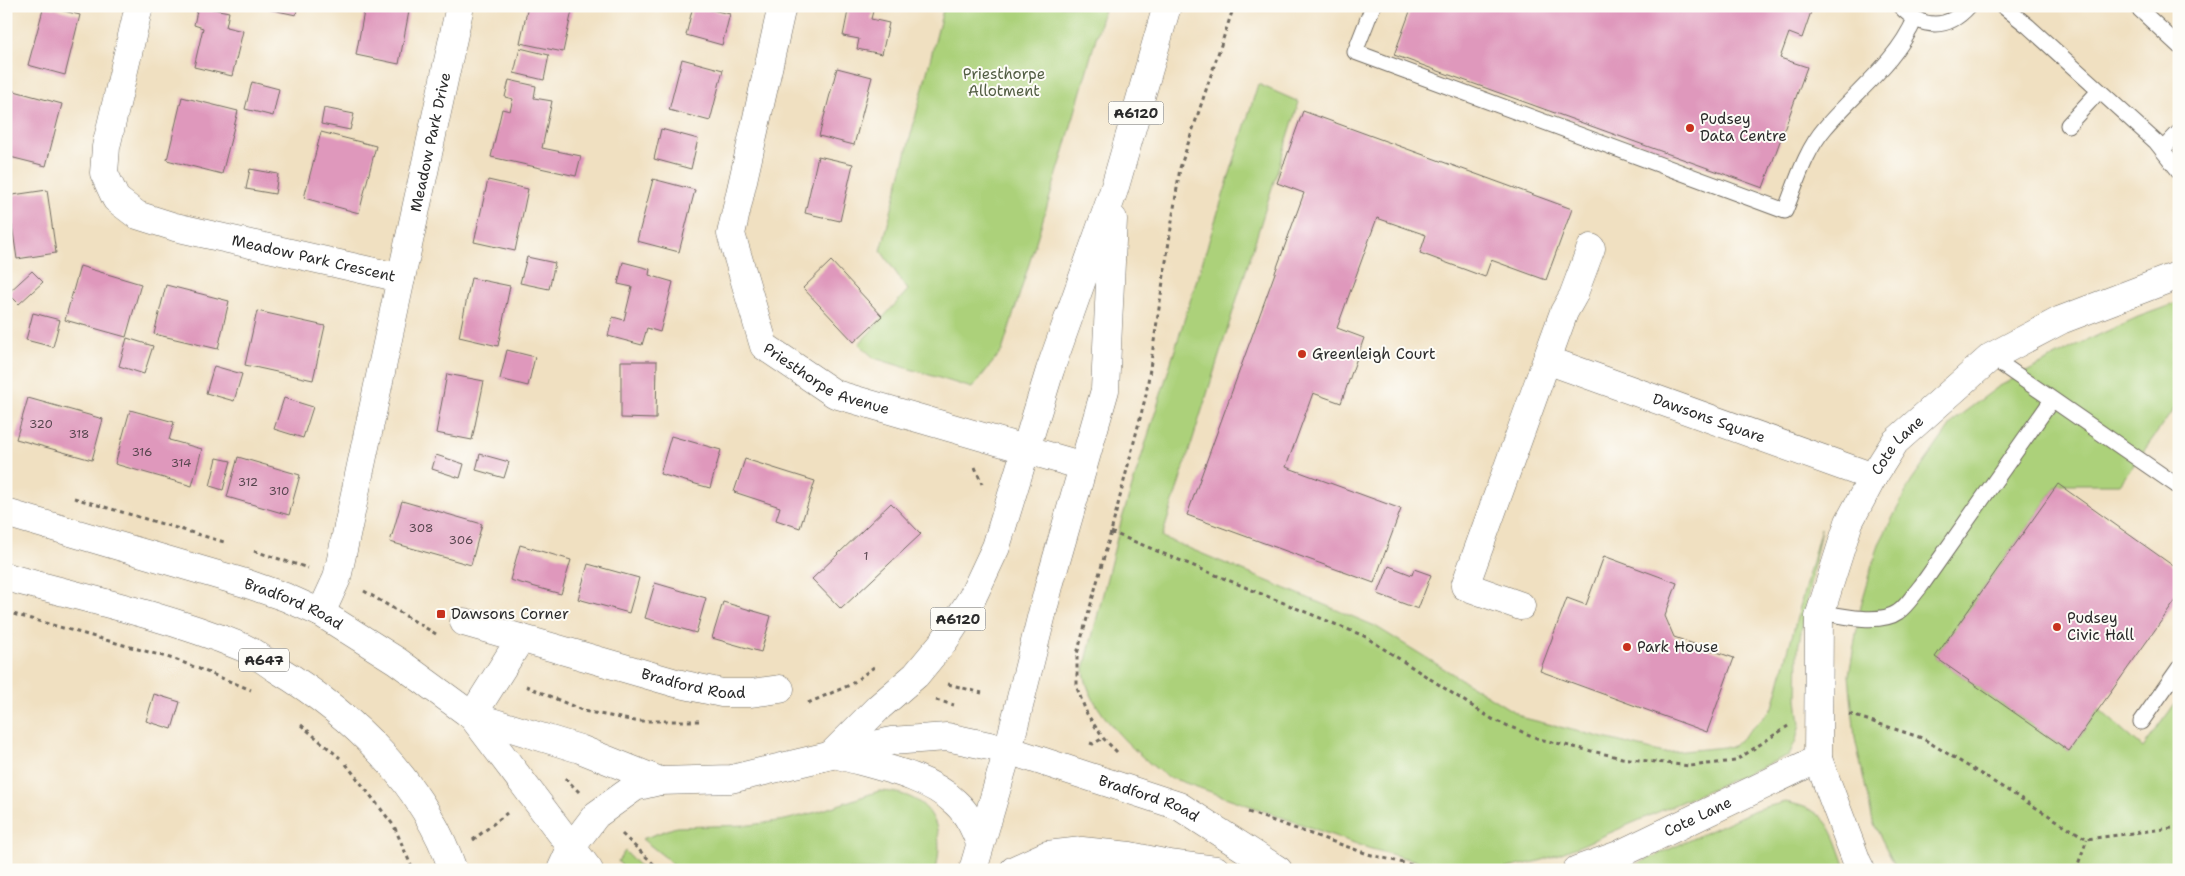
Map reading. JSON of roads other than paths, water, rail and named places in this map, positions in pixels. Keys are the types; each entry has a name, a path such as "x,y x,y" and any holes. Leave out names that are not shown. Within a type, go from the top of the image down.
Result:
{"main road":[{"name":"Meadow Park Crescent","path":"139,6 106,147 104,173 116,199 137,216 175,228 401,278 337,578 320,613"},
{"name":"Meadow Park Drive","path":"401,278 460,6"},
{"name":"Priesthorpe Avenue","path":"782,6 731,234 764,346 835,394 1083,466"},
{"name":"A6120","path":"833,753 879,707 916,675 944,641 972,598 996,547 1050,370 1114,190 1167,6"},
{"name":"A6120","path":"1008,750 1050,582 1104,390 1114,190"},
{"path":"1521,606 1465,586 1564,312 1573,296 1591,248"},
{"name":"Cote Lane","path":"1862,870 1857,862 1818,759 1818,705 1821,612 1849,522 1873,477 1895,442 1991,357 2061,320 2179,276"},
{"name":"Dawsons Square","path":"1547,360 1873,477"},
{"name":"Bradford Road","path":"6,513 245,583 285,597 320,613 397,661 472,716"},
{"name":"A647","path":"6,577 170,622 244,648 302,684 369,739 417,799 457,855"},
{"name":"Bradford Road","path":"464,622 676,683 722,693 752,694 780,689"},
{"path":"472,716 521,638"},
{"path":"472,716 580,749 660,781"},
{"path":"472,716 566,859 589,870"},
{"name":"Bradford Road","path":"660,781 731,779 833,753 891,741 947,737 1008,750 1179,806 1278,870"},
{"path":"973,870 1008,750"},
{"path":"833,753 919,780 940,789 957,804 971,822 980,842"},
{"name":"Cote Lane","path":"1577,870 1616,856 1818,759"},
{"path":"566,859 596,815 634,787 660,781"},
{"path":"1014,870 1047,855 1082,851 1130,856 1169,864 1216,870"}],"lane":[{"path":"1373,6 1355,52 1785,212 1812,145 1824,128 1896,52 1907,37 1916,19"},
{"path":"1900,6 1909,16 1925,23 1943,24 1960,17 1969,6"},
{"path":"2003,6 2028,26 2162,150 2179,171"},
{"path":"2136,6 2179,46"},
{"path":"2068,125 2099,91"},
{"path":"2162,150 2179,132"},
{"path":"1991,357 2179,488"},
{"path":"1821,612 1851,618 1885,617 1898,612 1921,586 2052,400"},
{"path":"2141,722 2179,668"}],"place":[{"name":"Pudsey Data Centre","path":"1690,128"},
{"name":"Greenleigh Court","path":"1302,354"},
{"name":"Dawsons Corner","path":"441,614"},
{"name":"Pudsey Civic Hall","path":"2057,627"},
{"name":"Park House","path":"1627,647"}],"park label":[{"name":"Priesthorpe Allotment","path":"1004,82"}]}
